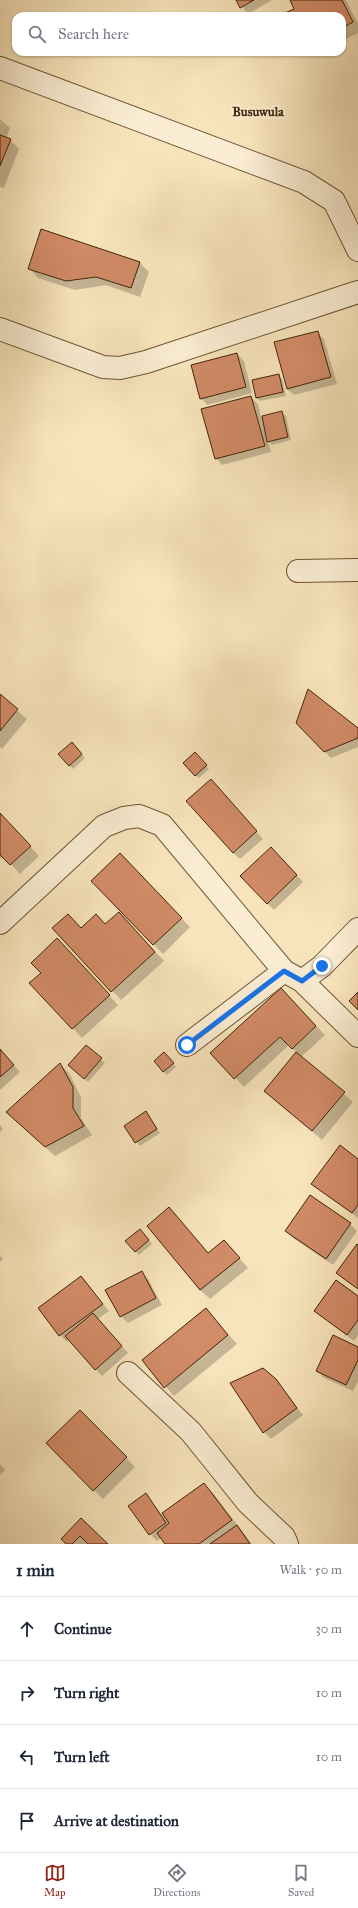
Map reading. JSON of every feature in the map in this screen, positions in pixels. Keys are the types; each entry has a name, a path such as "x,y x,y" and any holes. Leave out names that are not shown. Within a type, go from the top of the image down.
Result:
{"street":[{"path":"0,68 304,182 334,201 358,250"},
{"path":"0,329 103,367 120,368 146,362 358,292"},
{"path":"298,571 358,570"},
{"path":"0,923 104,826 124,818 140,816 162,825 293,976 358,1036"},
{"path":"187,1045 293,976 322,966 358,929"},
{"path":"128,1373 191,1432 248,1503 284,1537 287,1544"}],"building":[{"path":"236,0 254,0 240,8"},
{"path":"290,0 342,0 353,22 346,26 346,12 287,12 294,9"},
{"path":"0,135 11,139 0,166"},
{"path":"41,229 140,262 131,288 96,277 66,281 28,269"},
{"path":"318,331 331,377 287,389 274,342"},
{"path":"237,353 246,387 200,399 191,365"},
{"path":"279,374 283,392 256,398 252,380"},
{"path":"251,396 265,446 215,459 201,409"},
{"path":"282,411 288,437 267,442 262,416"},
{"path":"308,689 358,728 358,738 324,752 296,723"},
{"path":"0,694 18,709 0,731"},
{"path":"72,742 82,754 69,766 58,754"},
{"path":"195,752 207,765 195,776 183,763"},
{"path":"211,779 257,831 233,853 186,801"},
{"path":"0,813 31,846 10,865 0,855"},
{"path":"271,847 297,875 267,904 240,876"},
{"path":"120,853 182,918 153,945 91,881"},
{"path":"119,912 155,952 111,992 52,928 68,914 81,928 96,914 105,924"},
{"path":"57,938 110,995 72,1029 29,983 41,973 31,963"},
{"path":"281,988 316,1026 292,1049 280,1037 234,1079 210,1053"},
{"path":"358,992 358,1010 349,1001"},
{"path":"86,1045 102,1058 84,1079 68,1065"},
{"path":"0,1049 14,1065 0,1077"},
{"path":"164,1052 174,1063 163,1072 154,1061"},
{"path":"296,1052 345,1092 312,1131 264,1091"},
{"path":"60,1063 73,1087 73,1108 84,1126 45,1147 6,1112"},
{"path":"146,1111 157,1129 135,1143 124,1126"},
{"path":"340,1145 358,1159 358,1205 352,1213 311,1184"},
{"path":"310,1195 351,1223 326,1259 285,1231"},
{"path":"169,1207 208,1253 224,1240 240,1258 200,1290 147,1226"},
{"path":"140,1229 149,1240 135,1252 125,1241"},
{"path":"357,1244 358,1245 358,1289 336,1273"},
{"path":"142,1271 156,1298 120,1317 105,1290"},
{"path":"81,1276 103,1304 59,1336 38,1308"},
{"path":"336,1280 358,1296 358,1320 347,1335 314,1311"},
{"path":"206,1308 228,1335 164,1388 142,1360"},
{"path":"93,1313 122,1346 95,1370 65,1336"},
{"path":"333,1335 358,1347 358,1360 346,1385 316,1371"},
{"path":"263,1368 276,1379 297,1408 263,1433 230,1383"},
{"path":"80,1410 127,1457 93,1491 46,1443"},
{"path":"204,1483 232,1520 199,1544 165,1544 157,1533 169,1523 162,1513"},
{"path":"146,1493 166,1523 149,1535 128,1506"},
{"path":"81,1518 108,1544 88,1544 80,1536 72,1544 66,1544 61,1539"},
{"path":"237,1525 250,1544 210,1544"}],"district":[{"name":"Busuwula","path":"258,112"}],"route":[{"path":"187,1045 284,971 302,981 322,966"}]}
